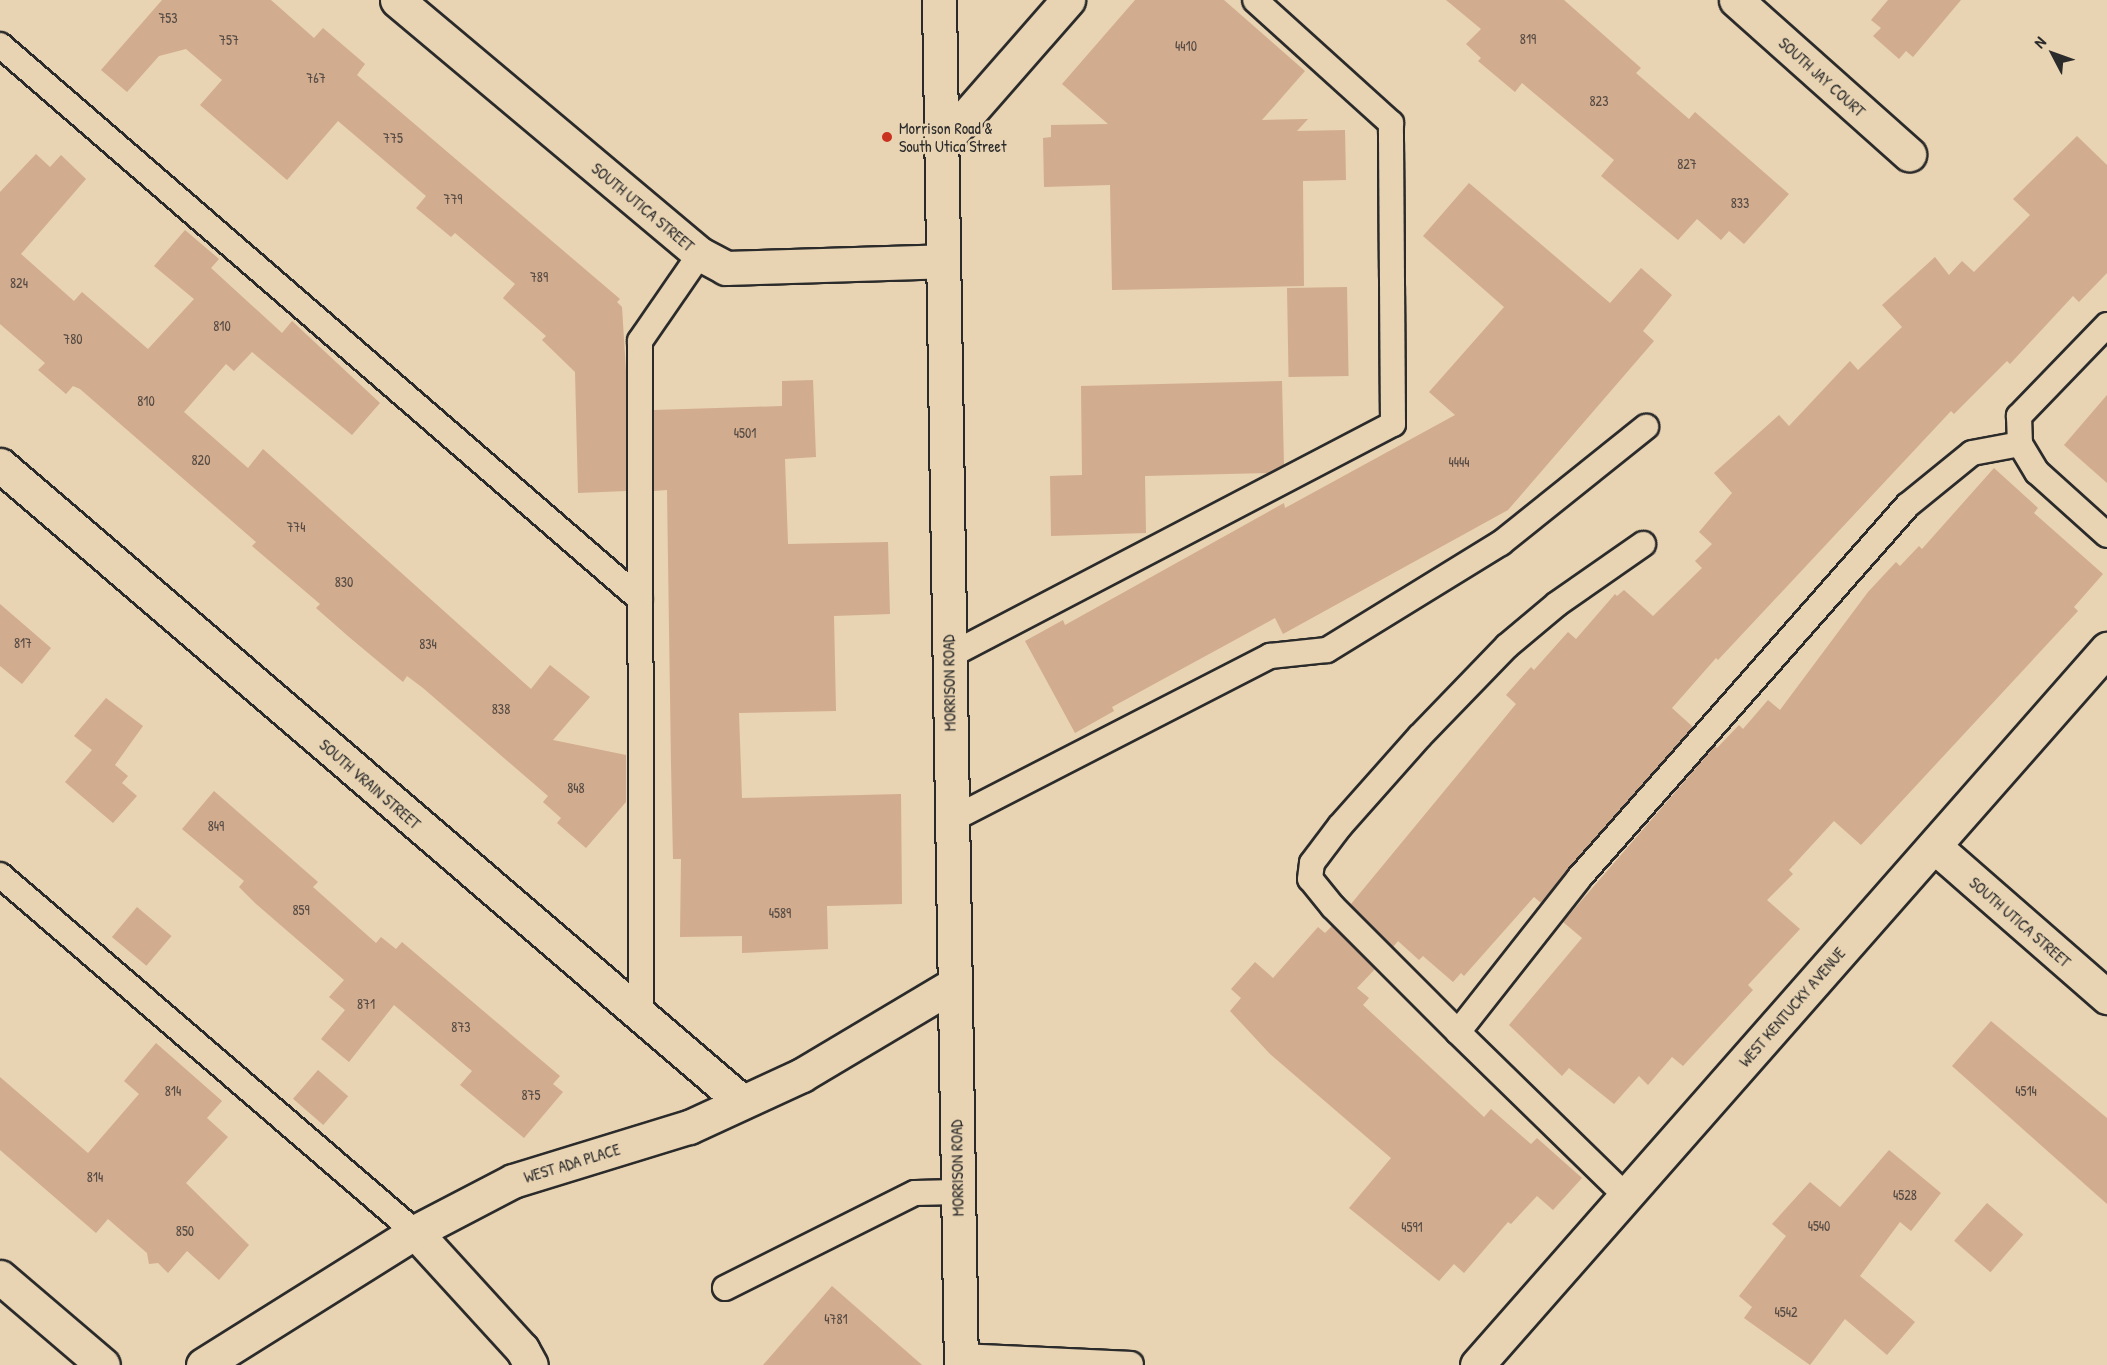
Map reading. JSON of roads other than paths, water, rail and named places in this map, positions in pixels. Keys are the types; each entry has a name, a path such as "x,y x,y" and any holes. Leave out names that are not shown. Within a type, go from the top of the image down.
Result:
{"street":[{"name":"SOUTH UTICA STREET","path":"397,0 700,254 726,268 943,261"},
{"name":"MORRISON ROAD","path":"939,0 953,985 961,1361"},
{"path":"941,145 1068,0"},
{"name":"SOUTH JAY COURT","path":"1736,0 1909,154"},
{"name":"SOUTH VRAIN STREET","path":"0,465 741,1101"},
{"name":"WEST KENTUCKY AVENUE","path":"1478,1365 2107,649"},
{"name":"SOUTH UTICA STREET","path":"1934,846 2107,997"},
{"name":"WEST ADA PLACE","path":"203,1365 415,1232 513,1181 689,1126 802,1075 953,985"},
{"path":"415,1232 522,1349 531,1365"},
{"path":"0,1277 103,1365"}],"lane":[{"path":"949,656 1393,424 1391,123 1255,0"},
{"path":"0,45 640,599"},
{"path":"641,1017 640,340 700,254"},
{"path":"2107,325 2019,416 2020,444 2037,472 2107,535"},
{"path":"951,820 1270,656 1327,650 1501,543 1647,428"},
{"path":"1458,1032 1579,878 1908,505 1972,453 2020,444"},
{"path":"1626,1196 1333,907 1310,879 1312,863 1398,761 1507,646 1557,604 1643,544"},
{"path":"0,875 415,1232"},
{"path":"725,1288 915,1193 957,1192"},
{"path":"961,1361 1131,1364"}],"place":[{"name":"Morrison Road & South Utica Street","path":"887,137"}]}
